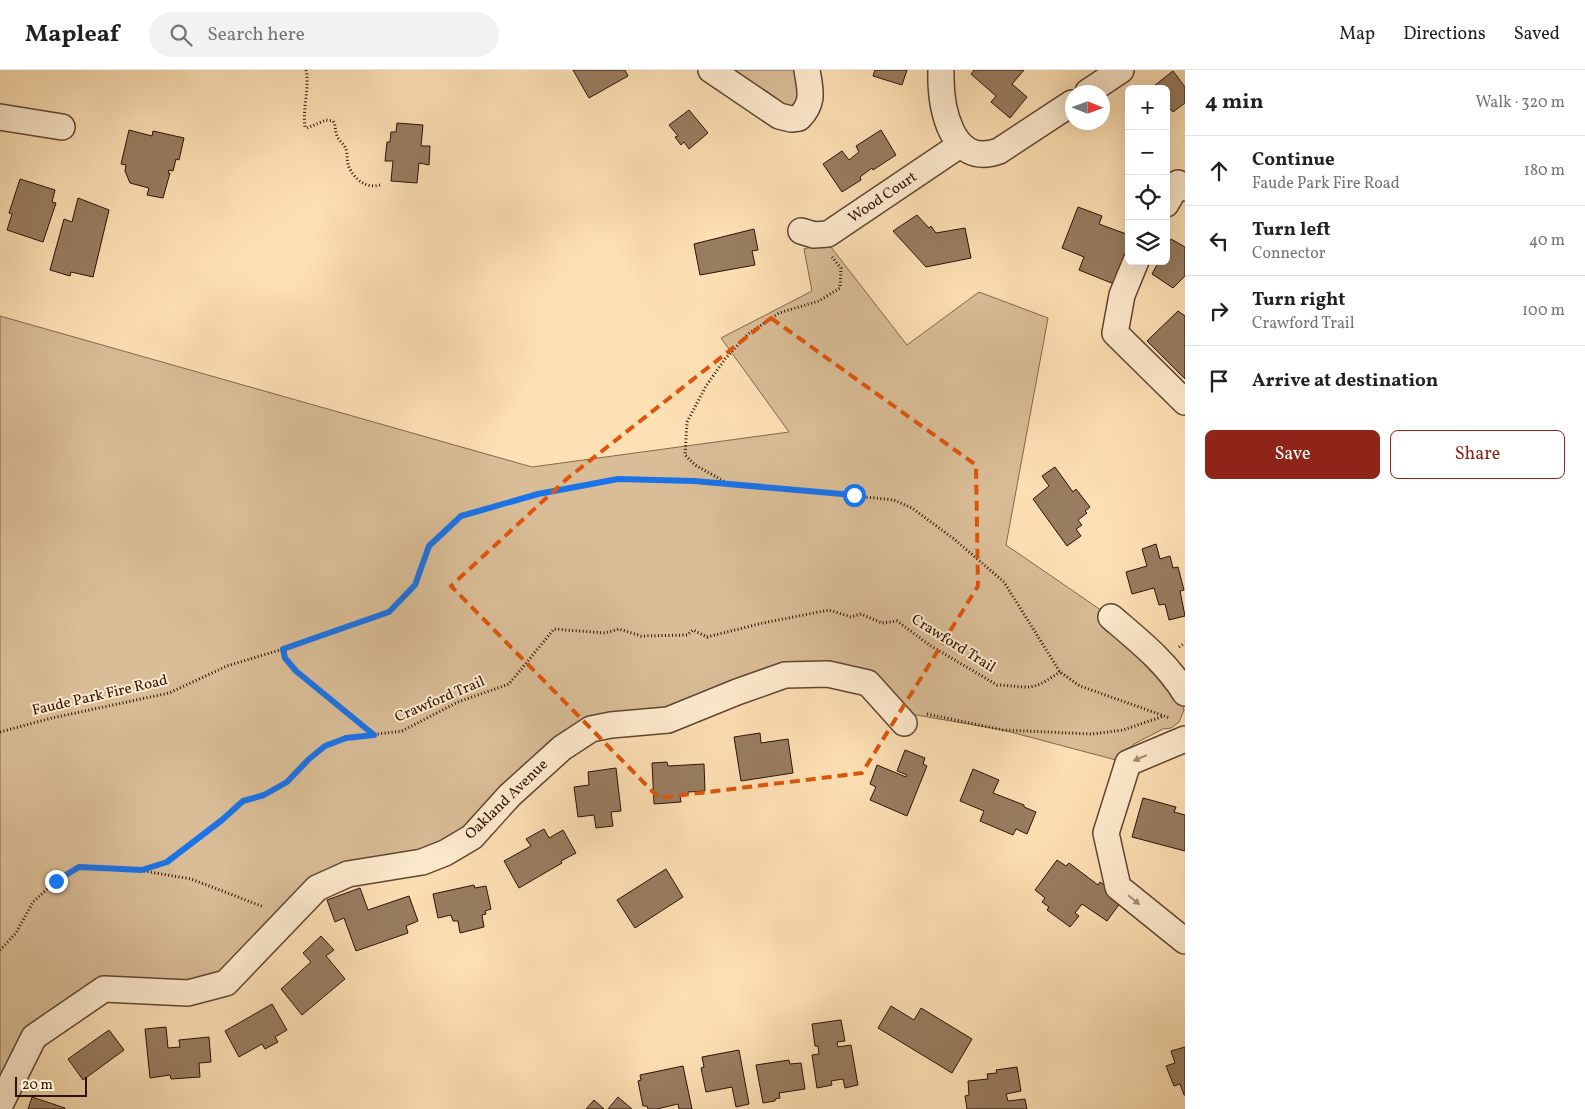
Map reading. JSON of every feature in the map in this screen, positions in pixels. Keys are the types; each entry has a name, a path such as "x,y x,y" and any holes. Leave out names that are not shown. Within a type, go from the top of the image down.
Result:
{"street":[{"path":"711,70 779,116 791,119 799,118 810,104 811,90 807,70"},
{"path":"941,70 943,104 951,131 960,145 978,155 987,156 999,151 1065,108"},
{"path":"1098,85 1121,70"},
{"path":"0,117 62,127"},
{"name":"Wood Court","path":"801,232 814,235 828,234 960,145"},
{"path":"1170,197 1178,183 1185,188"},
{"path":"1134,265 1122,295 1116,333 1185,402"},
{"path":"1110,617 1153,652 1177,679 1185,693"},
{"name":"Oakland Avenue","path":"0,1105 34,1037 104,989 188,993 226,983 317,888 348,874 422,862 445,853 472,837 510,795 562,748 591,730 611,725 668,720 785,675 828,674 868,683 898,717"},
{"path":"1179,729 1128,763 1106,833 1118,887 1185,941"}],"path":[{"path":"306,70 305,127 307,128 326,120 333,121 336,127 336,134 346,150 349,168 356,177 365,185 376,187 382,184"},
{"path":"730,484 695,465 686,455 687,422 706,386 725,359 748,334 779,313 819,301 840,288 841,268"},
{"name":"Faude Park Fire Road","path":"0,732 52,718 169,693 227,666 283,649 389,612 415,585 429,546 461,516 538,494 618,479 694,481 807,490 894,500 912,508 954,539 1004,582 1060,672 1080,686 1165,715 1179,729"},
{"name":"Crawford Trail","path":"0,950 16,933 33,902 56,881 79,867 142,870 167,862 222,820 243,801 264,795 287,782 309,759 325,746 346,738 402,731 458,702 509,684 554,629 605,633 619,629 641,636 687,635 693,630 707,637 763,623 829,610 851,617 861,614 882,624 897,622 931,646 997,685 1008,684 1028,688 1060,672"},
{"path":"283,649 285,658 296,671 374,735"},
{"path":"898,717 907,708 934,716 1003,730 1092,734 1123,730 1165,715"},
{"path":"142,870 191,880 266,908 286,921"}],"highlighted area":[{"path":"771,318 976,465 978,586 862,773 659,798 451,586 569,477"}],"shaded area":[{"path":"727,70 803,70 805,112 788,109"},
{"path":"827,242 907,345 979,292 1048,318 1006,545 1111,617 1177,679 1184,710 1179,722 1171,728 1163,729 1134,744 1116,760 1003,730 893,711 828,674 591,729 472,837 348,874 226,983 104,989 34,1037 0,1105 0,316 532,467 789,432 721,338 812,291 804,249"}],"building":[{"path":"573,70 625,70 628,76 589,98"},
{"path":"875,70 907,70 902,85 873,76"},
{"path":"974,70 1024,70 1012,84 1027,97 1010,118 991,102 996,96 971,74"},
{"path":"1173,71 1185,87 1185,103 1173,112 1170,109 1170,85 1155,85"},
{"path":"689,110 708,133 689,149 684,142 681,145 675,137 678,136 669,125"},
{"path":"397,123 423,125 421,146 430,146 429,165 419,163 417,183 391,181 393,161 385,161 387,142 390,142 391,132 396,132"},
{"path":"129,130 152,136 153,131 184,138 179,160 176,159 173,171 169,170 168,173 170,173 163,198 147,195 149,188 130,183 125,171 126,165 121,164"},
{"path":"881,130 896,155 873,170 872,168 860,177 861,180 842,192 823,164 842,151 849,160 859,152 856,146"},
{"path":"20,179 55,190 52,202 56,203 43,242 7,230 12,214 9,213"},
{"path":"78,198 109,210 93,277 71,272 70,276 50,270 64,219 72,222"},
{"path":"1078,207 1102,216 1099,224 1125,234 1125,255 1114,284 1079,270 1084,257 1062,248"},
{"path":"917,215 929,228 931,226 936,233 965,228 971,258 926,267 893,231"},
{"path":"754,229 758,250 752,251 755,265 700,275 694,244"},
{"path":"1171,239 1185,247 1185,276 1173,288 1152,274 1157,265 1170,265"},
{"path":"1178,311 1185,316 1185,379 1147,341"},
{"path":"1055,467 1073,492 1076,489 1090,507 1085,511 1087,513 1078,520 1082,525 1076,529 1081,536 1067,546 1033,499 1049,486 1042,476"},
{"path":"1156,544 1160,559 1170,556 1173,568 1178,567 1184,590 1180,591 1185,616 1169,620 1165,604 1159,605 1154,588 1132,594 1126,572 1147,566 1142,549"},
{"path":"760,733 761,743 788,739 793,773 741,781 734,737"},
{"path":"905,750 925,758 923,764 927,766 907,816 870,800 876,787 870,784 877,765 906,777 907,775 897,771"},
{"path":"667,762 668,766 704,764 705,791 688,792 688,795 680,796 681,802 654,804 652,763"},
{"path":"616,768 621,811 611,812 613,826 596,828 594,815 578,817 574,787 589,785 588,772"},
{"path":"973,769 999,780 993,793 1024,805 1024,807 1036,812 1027,834 1016,829 1013,835 980,821 984,811 960,801"},
{"path":"1143,798 1176,807 1174,812 1185,815 1185,851 1132,837"},
{"path":"544,829 549,838 563,830 576,853 519,888 504,861 531,846 526,839"},
{"path":"1057,860 1066,866 1069,863 1098,885 1100,882 1123,899 1107,921 1082,904 1075,913 1079,916 1070,927 1047,910 1049,907 1042,902 1045,898 1035,890"},
{"path":"666,869 683,897 635,928 617,900"},
{"path":"474,885 475,888 486,886 491,909 485,911 486,914 482,915 484,927 460,933 458,921 453,921 451,915 438,918 433,894"},
{"path":"360,888 368,910 409,896 418,921 406,926 408,933 356,951 344,918 335,922 327,900"},
{"path":"321,936 334,950 326,956 345,979 302,1015 281,989 311,962 303,953"},
{"path":"272,1004 287,1030 275,1037 278,1042 265,1049 262,1044 239,1057 225,1031"},
{"path":"891,1006 914,1020 921,1008 972,1039 952,1073 878,1028"},
{"path":"841,1020 845,1041 837,1042 838,1047 851,1045 858,1085 845,1088 843,1079 831,1081 832,1085 817,1088 812,1055 819,1054 818,1046 815,1046 812,1024"},
{"path":"166,1027 168,1048 180,1047 179,1040 209,1037 211,1062 199,1063 200,1077 171,1079 170,1075 150,1078 145,1029"},
{"path":"109,1030 124,1050 83,1080 68,1059"},
{"path":"1185,1047 1184,1095 1180,1084 1174,1086 1166,1066 1175,1063 1171,1051"},
{"path":"739,1050 749,1104 736,1107 732,1087 706,1092 701,1068 704,1067 702,1057"},
{"path":"789,1060 790,1064 801,1063 805,1089 779,1093 780,1098 763,1103 756,1065"},
{"path":"683,1066 692,1109 679,1109 678,1104 657,1109 648,1109 647,1106 643,1106 638,1081 641,1080 640,1075"},
{"path":"1017,1067 1021,1091 1006,1094 1008,1101 1025,1099 1027,1109 967,1109 965,1096 969,1095 968,1081 988,1079 987,1074 997,1073 996,1070"},
{"path":"32,1097 65,1108 65,1109 28,1109"},
{"path":"618,1097 632,1109 608,1109"},
{"path":"594,1100 604,1109 586,1109"}],"route":[{"path":"56,881 79,867 142,870 167,862 222,820 243,801 264,795 287,782 309,759 325,746 346,738 374,735 296,671 285,658 283,649 389,612 415,585 429,546 461,516 498,507 538,494 618,479 694,481 854,495"}]}
